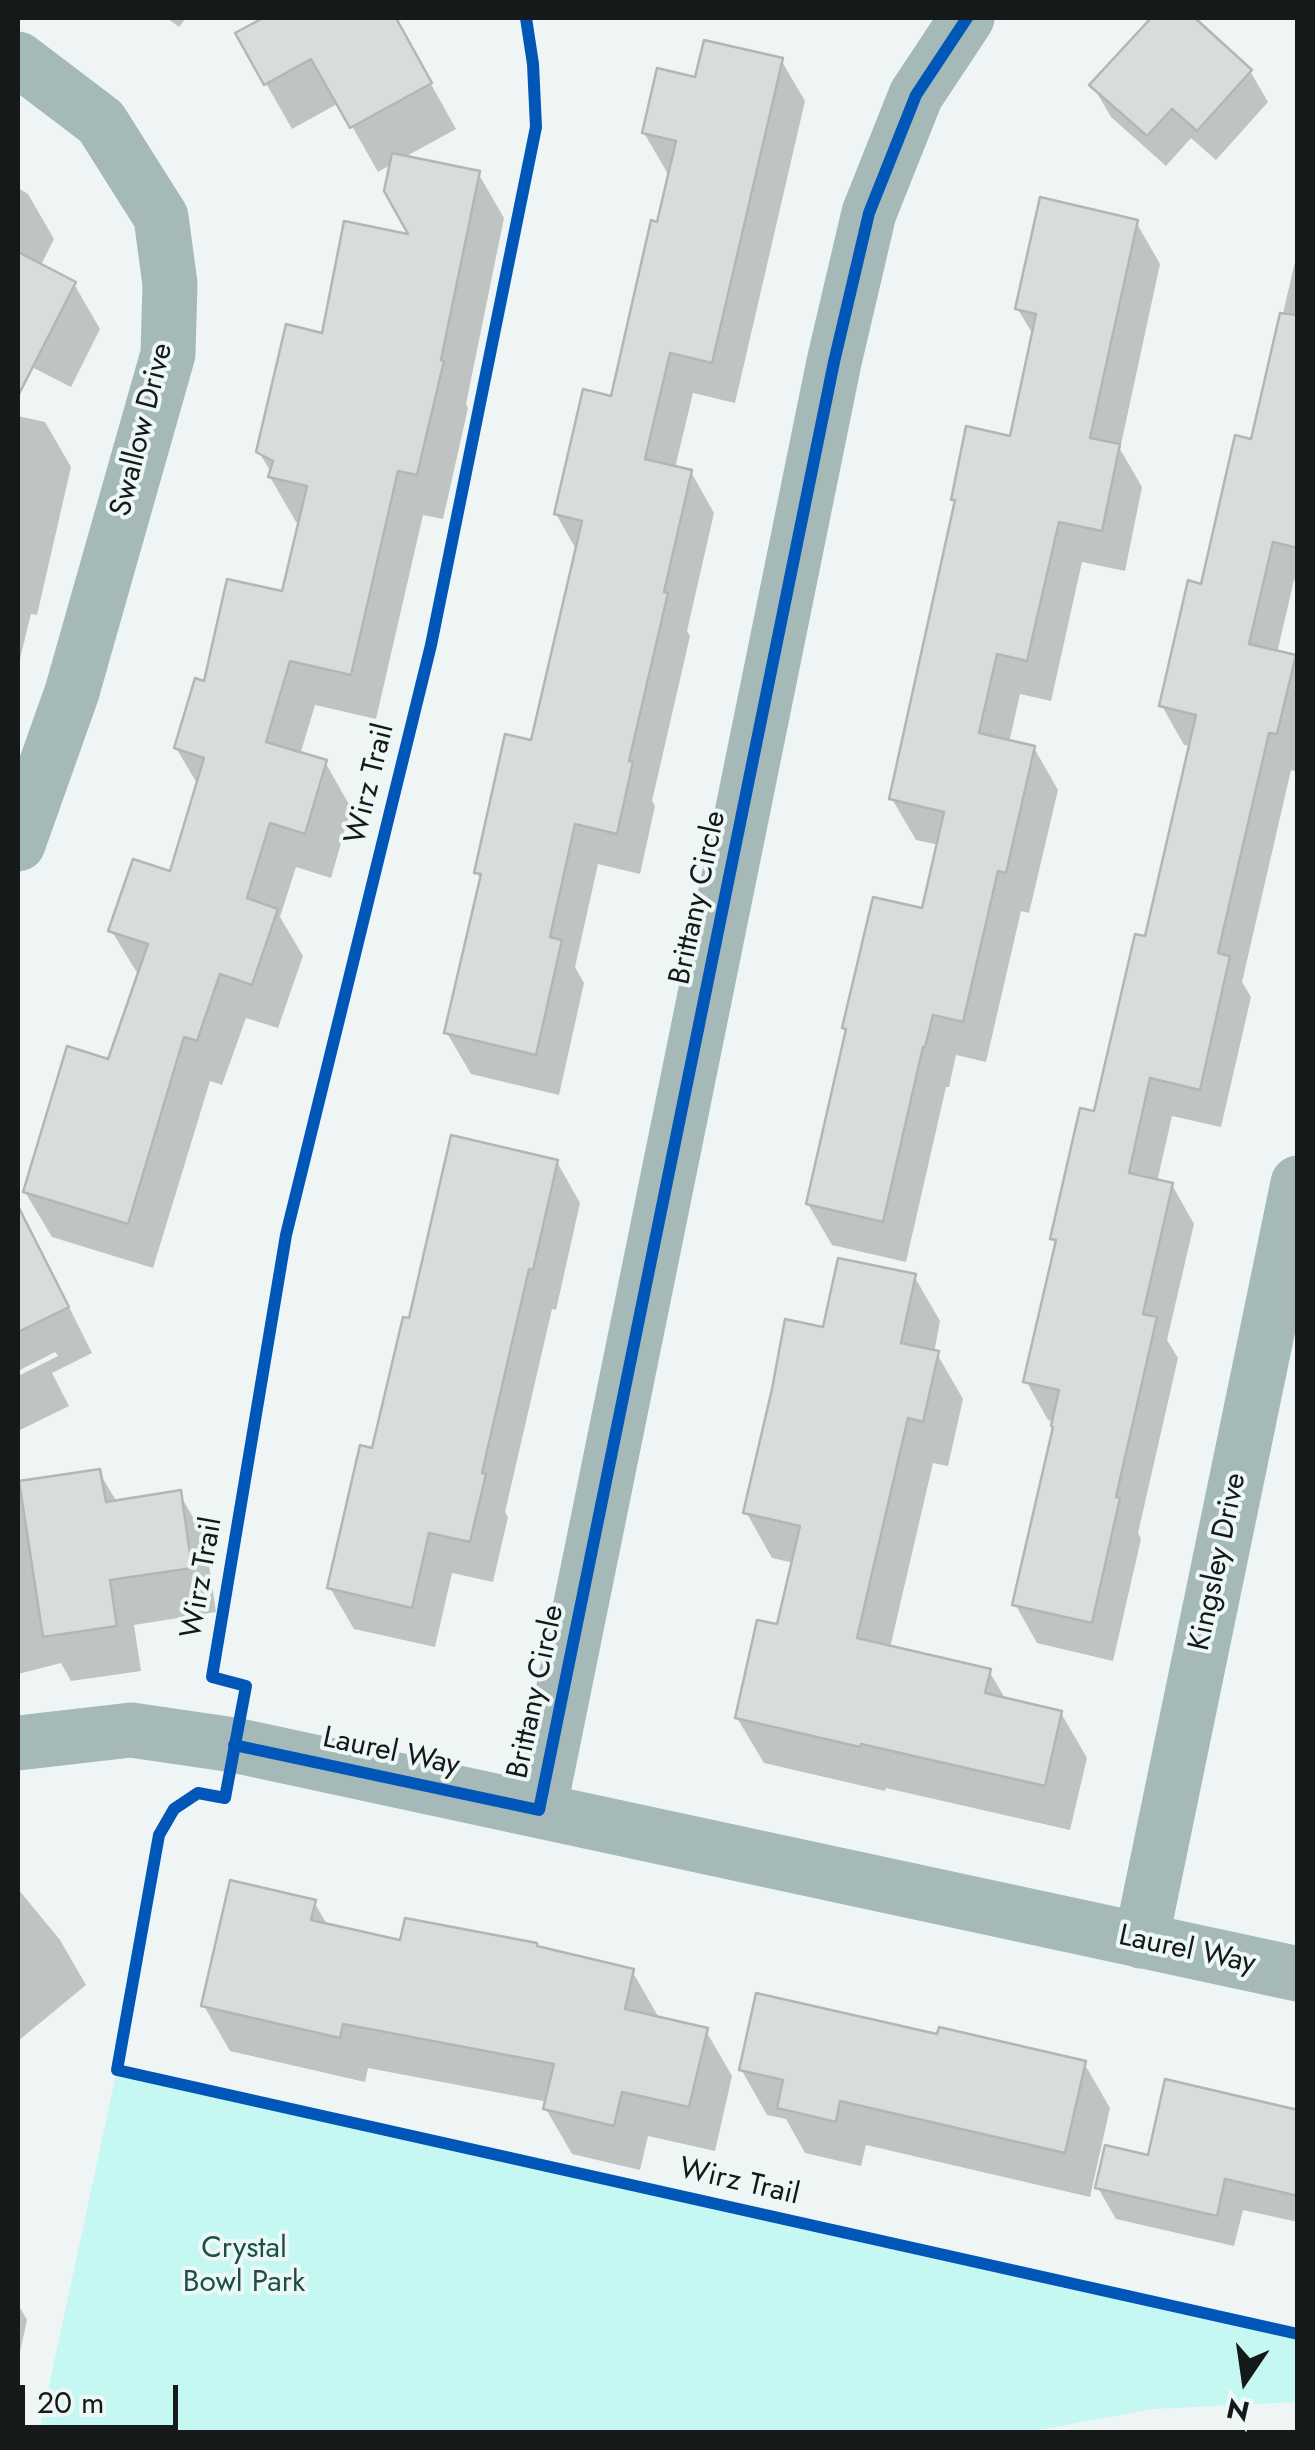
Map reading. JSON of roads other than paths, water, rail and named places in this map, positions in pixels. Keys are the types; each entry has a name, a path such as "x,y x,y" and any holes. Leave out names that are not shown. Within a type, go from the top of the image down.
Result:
{"street":[{"name":"Brittany Circle","path":"538,1810 860,250 869,213 916,95 967,18"},
{"name":"Swallow Drive","path":"18,60 101,122 161,217 170,284 168,354 72,692 18,844"},
{"name":"Kingsley Drive","path":"1141,1941 1298,1183"},
{"name":"Laurel Way","path":"18,1743 131,1730 234,1745 1298,1974"}],"park label":[{"name":"Crystal Bowl Park","path":"244,2267"}]}
